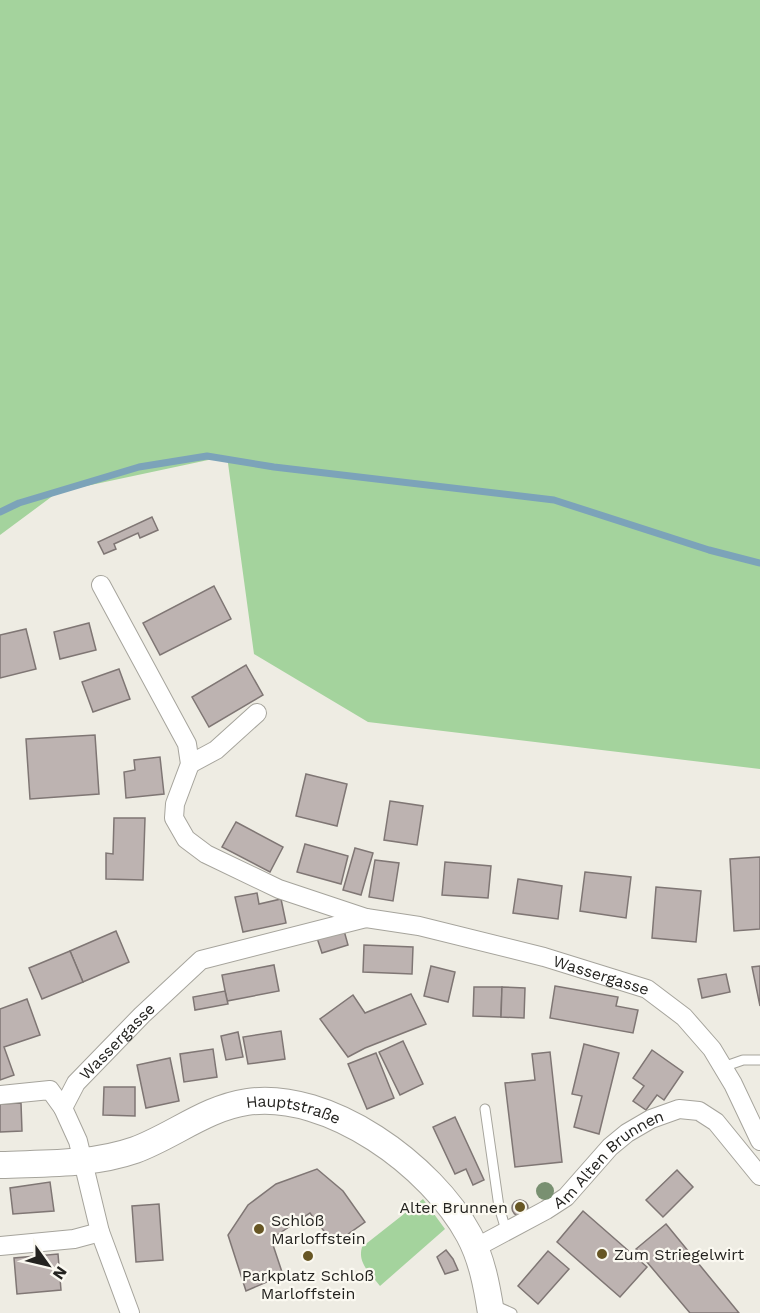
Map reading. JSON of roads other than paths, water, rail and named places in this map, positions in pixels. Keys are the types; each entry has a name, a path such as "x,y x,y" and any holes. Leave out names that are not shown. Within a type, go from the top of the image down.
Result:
{"main road":[{"name":"Hauptstraße","path":"0,1165 101,1159 136,1149 228,1106 262,1101 313,1110 351,1125 402,1158 442,1194 461,1221 475,1248 490,1308"}],"street":[{"path":"101,585 188,744 190,764 216,750 257,713"},
{"name":"Wassergasse","path":"190,764 177,796 174,818 186,839 206,854 279,888 366,918 419,926 544,957 646,989 684,1017 712,1049 760,1141"},
{"name":"Wassergasse","path":"63,1108 76,1083 142,1015 201,960 366,918"},
{"path":"0,1095 50,1090 63,1108 78,1141 100,1232 130,1313"},
{"name":"Am Alten Brunnen","path":"475,1248 566,1197 610,1146 627,1133 651,1119 679,1109 699,1111 716,1122 760,1176"},
{"path":"0,1246 74,1239 100,1232"}],"lane":[{"path":"723,1067 743,1060 760,1060"},
{"path":"485,1109 499,1207 506,1230"},
{"path":"490,1308 512,1313"}],"waterway":[{"path":"0,512 19,503 139,467 207,456 274,467 554,500 709,550 760,563"}],"place":[{"name":"Alter Brunnen","path":"520,1207"},
{"name":"Schloß Marloffstein","path":"259,1229"},
{"name":"Zum Striegelwirt","path":"602,1254"},
{"name":"Parkplatz Schloß Marloffstein","path":"308,1256"}]}
